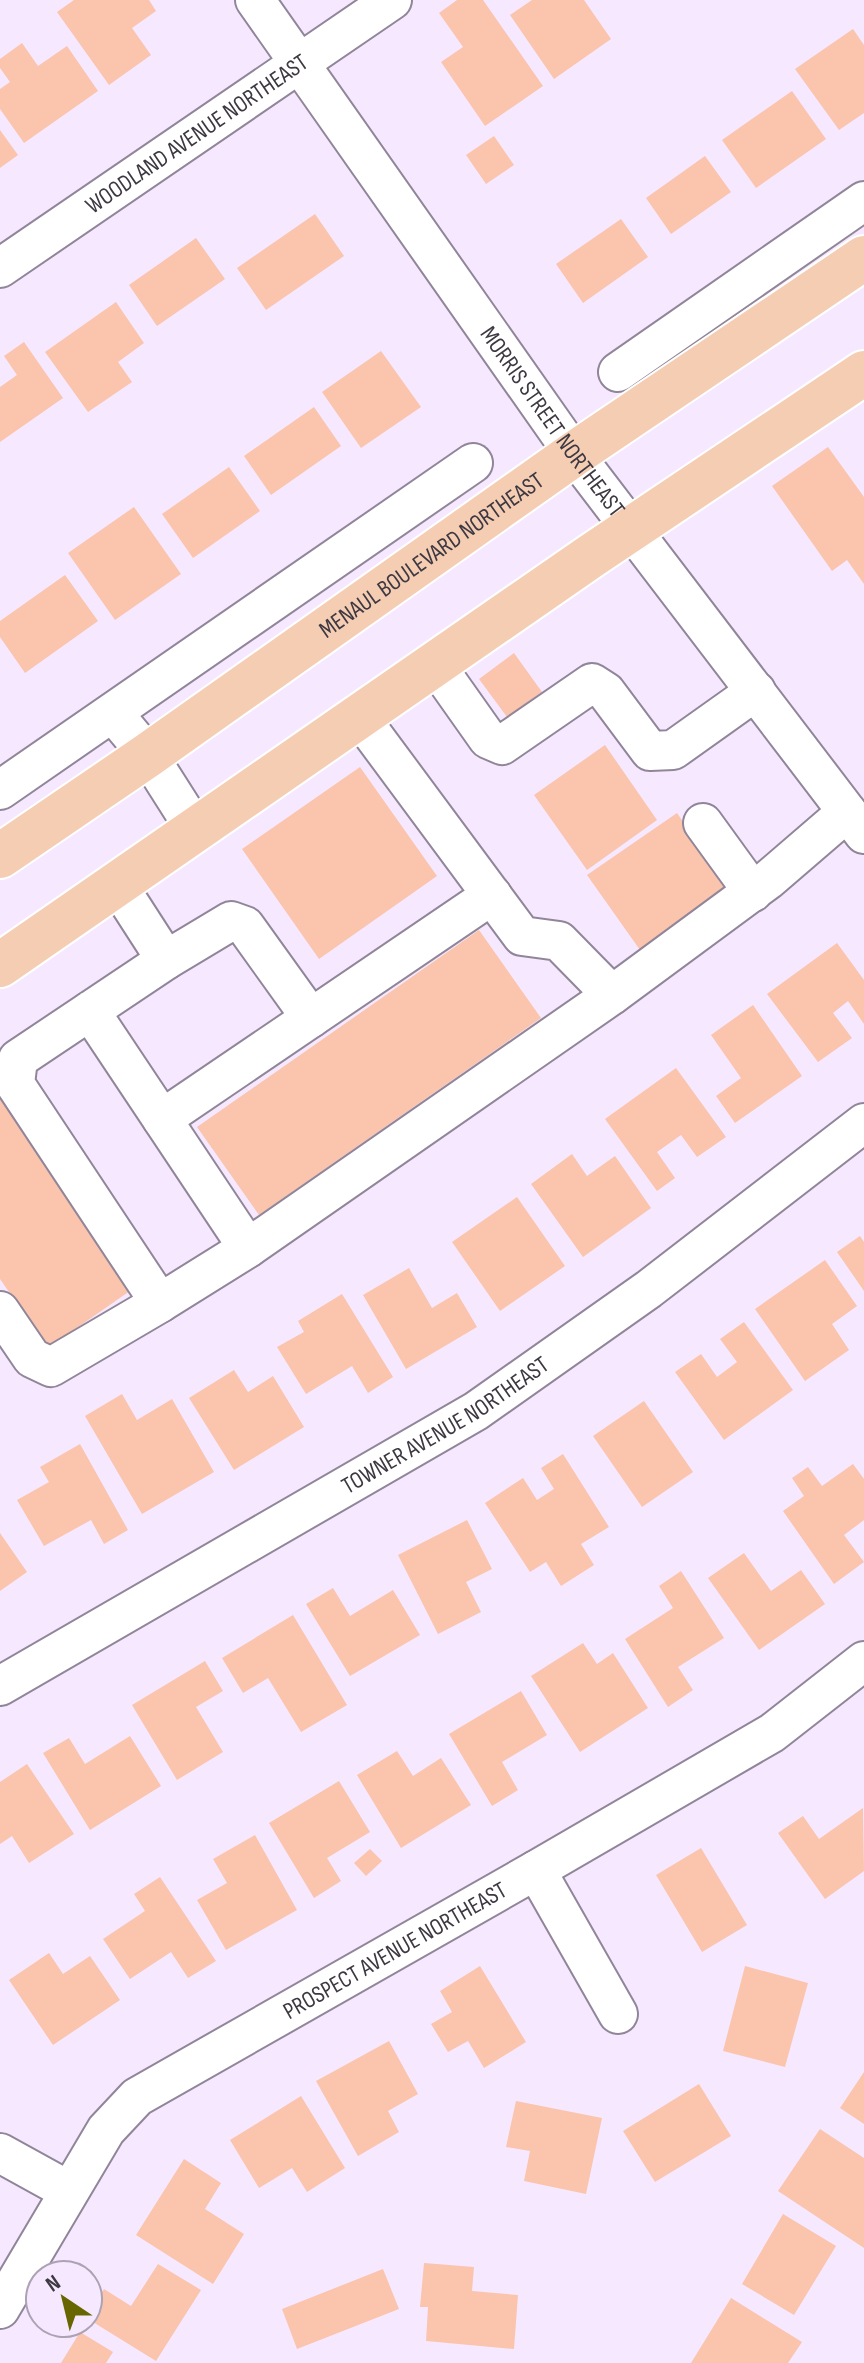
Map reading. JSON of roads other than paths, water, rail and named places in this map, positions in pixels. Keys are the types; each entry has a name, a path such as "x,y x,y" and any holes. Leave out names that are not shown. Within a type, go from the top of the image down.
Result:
{"main road":[{"name":"MENAUL BOULEVARD NORTHEAST","path":"0,856 574,454 864,258"},
{"path":"0,965 632,528 864,373"}],"street":[{"name":"MORRIS STREET NORTHEAST","path":"255,0 574,454 856,823"},
{"name":"WOODLAND AVENUE NORTHEAST","path":"0,268 392,0"},
{"path":"618,372 864,201"},
{"path":"0,790 473,463"},
{"path":"435,664 488,739 502,745 592,683 606,692 650,751 673,750 756,691"},
{"path":"113,713 148,755 195,829"},
{"path":"359,716 522,936 559,941 612,995"},
{"path":"703,823 753,892"},
{"path":"0,1311 32,1358 51,1367 248,1248 612,995 753,892 856,823"},
{"path":"117,884 166,960"},
{"path":"162,1119 492,895"},
{"path":"160,1303 15,1084 9,1047 90,1011 231,921 245,926 311,1018"},
{"path":"90,1011 248,1248"},
{"name":"TOWNER AVENUE NORTHEAST","path":"0,1686 476,1411 649,1289 864,1123"},
{"name":"PROSPECT AVENUE NORTHEAST","path":"0,2309 106,2130 137,2097 772,1733 864,1661"},
{"path":"536,1870 618,2014"},
{"path":"0,2153 69,2191"}]}
